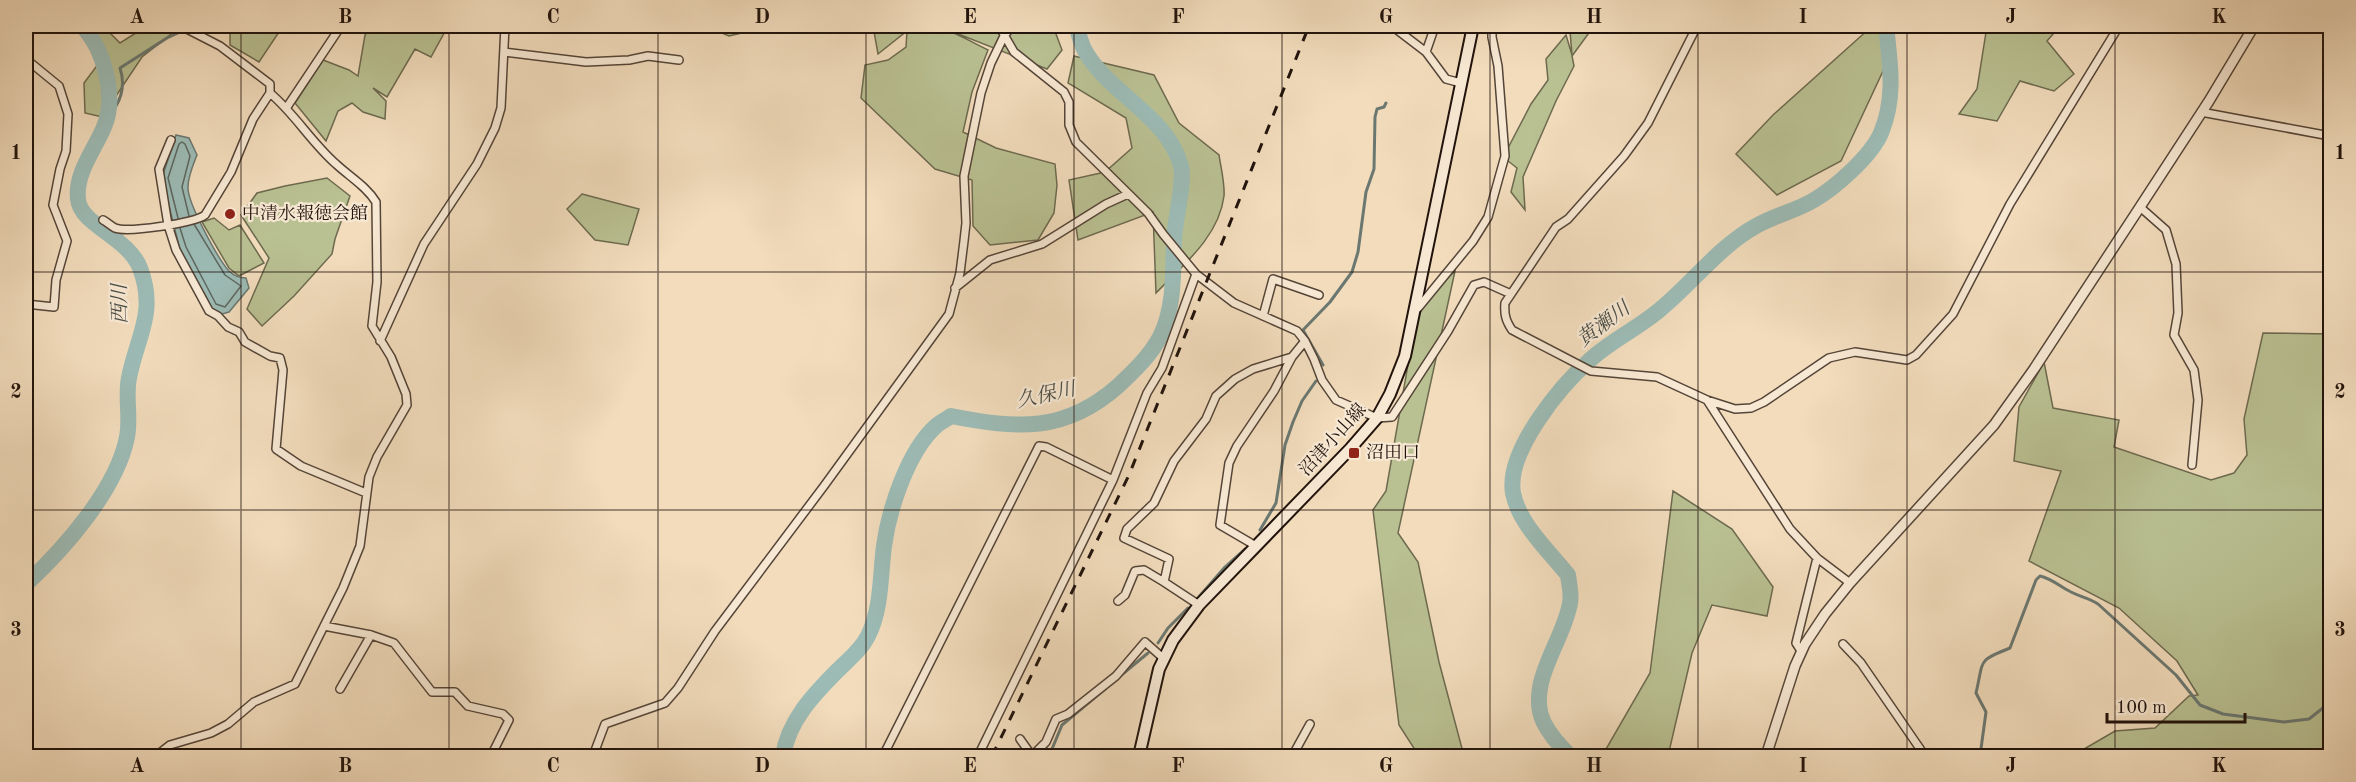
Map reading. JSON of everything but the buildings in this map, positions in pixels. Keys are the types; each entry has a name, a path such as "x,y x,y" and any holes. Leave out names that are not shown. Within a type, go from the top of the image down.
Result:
{"main road":[{"name":"沼津小山線","path":"1139,756 1163,658 1173,640 1199,605 1377,418 1390,394 1405,356 1473,26"}],"street":[{"path":"103,220 115,228 127,229 168,225 205,215 231,172 253,119 270,93 270,84 255,71 220,46 183,26"},
{"path":"287,107 341,26"},
{"path":"380,341 424,244 488,145 501,108 505,26"},
{"path":"999,26 1014,52 1064,92 1069,102 1069,125 1076,142 1148,213 1196,274 1234,303 1297,331 1305,341 1322,380 1336,400 1377,418 1392,417 1448,331 1474,285 1484,282 1511,294"},
{"path":"593,756 605,724 664,703 678,688 715,631 949,314 964,241 966,223 964,176 970,143 981,93 1004,36 1012,26"},
{"path":"1392,26 1426,52 1446,79 1461,83"},
{"path":"1426,52 1435,26"},
{"path":"1413,314 1473,241 1488,217 1505,156 1498,66 1492,26"},
{"path":"1697,26 1648,123 1624,156 1568,219 1556,227 1505,303 1504,313 1512,330 1591,372 1657,377 1707,400 1735,408 1751,408 1764,402 1829,358 1839,355 1855,352 1902,360 1916,355 1953,314 2010,204 2119,26"},
{"path":"1766,756 1786,687 1802,651 1824,614 1994,425 2034,369 2140,207 2254,26"},
{"path":"504,52 586,62 629,60 648,56 679,60"},
{"path":"26,59 59,86 68,114 66,151 53,205 67,241 56,280 54,307 26,304"},
{"path":"156,756 170,745 211,733 228,724 254,702 295,684 343,588 360,546 366,493 377,456 407,405 406,394 391,357 372,326 377,282 376,202 370,192 335,164 287,107 270,93"},
{"path":"2201,112 2331,136"},
{"path":"171,140 159,168 168,225 176,250 209,311 218,316 228,327 239,332 245,342 270,356 280,358 283,370 276,449 301,466 366,493"},
{"path":"955,288 990,260 1042,244 1088,215 1128,194"},
{"path":"2140,207 2166,230 2176,264 2178,313 2174,334 2193,370 2198,400 2192,465"},
{"path":"978,756 1113,480 1147,393 1162,368 1196,274"},
{"path":"1263,316 1273,279 1319,295"},
{"path":"1256,546 1220,525 1229,463 1237,446 1274,391 1292,357 1305,341"},
{"path":"1164,582 1169,560 1124,538 1127,529 1154,503 1174,462 1206,419 1216,396 1235,379 1253,369 1292,357"},
{"path":"1707,400 1790,530 1817,558 1850,583"},
{"path":"883,756 1039,446 1046,447 1113,480"},
{"path":"1802,651 1796,643 1817,558"},
{"path":"1118,601 1125,595 1135,571 1144,570 1199,605"},
{"path":"324,626 371,635 394,644 432,692 455,692 468,706 503,714 509,720 491,756"},
{"path":"340,689 371,635"},
{"path":"1020,739 1033,756 1046,742 1056,719 1068,714 1116,676 1145,642 1163,658"},
{"path":"1843,644 1861,663 1925,756"},
{"path":"1290,756 1294,753 1310,724"}],"green space":[{"path":"89,26 109,26 108,31 120,43 147,26 177,26 175,31 142,57 102,117 85,113 84,83 102,59"},
{"path":"236,26 283,26 259,62 230,45 230,31"},
{"path":"371,26 448,26 431,57 415,49 387,97 373,88 386,101 385,119 363,112 352,103 338,111 326,141 295,103 323,60 358,76 365,35"},
{"path":"705,26 765,26 729,36"},
{"path":"873,26 911,26 909,30 929,26 939,28 959,35 988,50 972,92 963,132 996,148 1055,164 1057,185 1054,213 1038,240 990,245 973,226 972,180 935,169 861,98 865,65 888,60 906,47 907,31 878,54"},
{"path":"938,26 1053,26 1062,50 1047,69"},
{"path":"1575,26 1594,26 1572,56 1574,66 1523,177 1525,210 1511,192 1517,168 1508,161 1508,148 1531,104 1548,80 1546,59 1566,35 1572,55 1570,31"},
{"path":"1870,26 1890,26 1890,56 1841,161 1777,195 1736,154 1773,115"},
{"path":"1987,26 2060,26 2047,41 2074,74 2054,91 2020,81 1997,121 1959,114 1977,89"},
{"path":"1074,56 1154,75 1179,123 1219,155 1224,196 1215,225 1198,250 1156,293 1153,212 1078,240 1069,180 1105,172 1132,148 1126,118 1068,83"},
{"path":"327,178 350,196 332,254 294,296 262,326 247,309 269,258 241,215 257,193"},
{"path":"582,194 639,209 628,245 595,240 567,209"},
{"path":"214,218 229,230 240,225 264,263 239,276 229,268 202,222"},
{"path":"1455,271 1398,533 1418,562 1439,662 1464,756 1419,756 1399,725 1373,510 1386,491 1418,307"},
{"path":"2263,333 2330,334 2330,756 2072,756 2115,731 2155,728 2189,696 2198,695 2177,661 2119,608 2029,561 2061,471 2014,461 2019,407 2044,362 2053,408 2119,420 2114,447 2211,480 2234,473 2247,455 2244,419"},
{"path":"1673,491 1732,529 1773,587 1767,616 1712,605 1692,653 1668,756 1602,756 1650,673"}],"water":[{"path":"176,135 189,138 197,155 188,187 192,205 224,265 233,274 246,278 249,288 229,312 222,314 213,310 180,250 162,178"}],"waterway":[{"name":"西川","path":"26,584 56,554 87,517 101,497 121,457 128,430 129,378 146,312 145,284 134,257 87,216 78,199 80,180 86,162 104,127 109,102 109,88 102,60 97,47 82,26"},
{"name":"久保川","path":"783,756 790,731 803,709 858,650 873,625 890,515 901,482 926,437 951,416 1019,425 1059,420 1079,412 1118,386 1146,357 1165,326 1171,301 1174,239 1182,181 1181,166 1174,148 1164,133 1096,66 1084,48 1076,26"},
{"name":"黄瀬川","path":"1570,756 1552,736 1539,708 1542,678 1570,603 1568,575 1521,516 1513,493 1513,476 1518,458 1538,420 1551,402 1591,359 1657,312 1729,244 1763,222 1814,200 1842,179 1869,151 1881,133 1889,106 1891,80 1886,26"},
{"path":"107,117 116,106 121,94 120,68 180,32"},
{"path":"1323,365 1303,330 1330,302 1352,272 1358,252 1366,192 1374,169 1375,117 1377,109 1384,107 1386,103"},
{"path":"1260,530 1276,503 1285,445 1293,422 1302,401 1316,381"},
{"path":"1197,599 1225,567 1245,549"},
{"path":"1980,756 1986,712 1976,693 1982,667 1987,659 2010,648 2036,580 2040,576 2098,604 2176,675 2200,705 2223,714 2284,722 2309,719 2328,704 2330,697"},
{"path":"1158,643 1168,628 1188,608"},
{"path":"1119,677 1148,653"},
{"path":"1046,756 1052,749 1062,725 1105,689"}],"railway":[{"path":"992,756 1129,475 1309,26"}],"place":[{"name":"中清水報徳会館","path":"230,214"},
{"name":"沼田口","path":"1354,453"}]}
